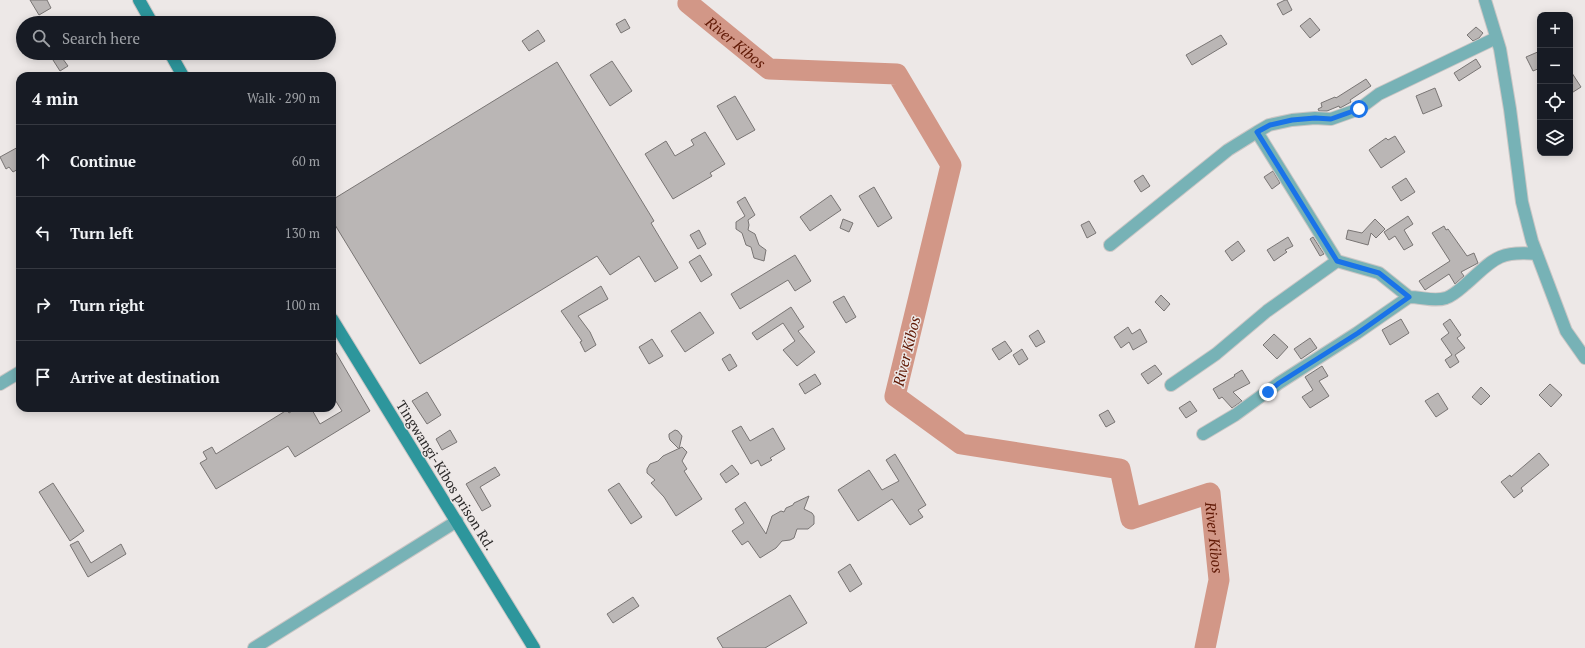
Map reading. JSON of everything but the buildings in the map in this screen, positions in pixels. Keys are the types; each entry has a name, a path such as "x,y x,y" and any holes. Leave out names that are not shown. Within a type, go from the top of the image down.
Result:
{"street":[{"path":"139,0 148,16"},
{"path":"1484,0 1500,49 1510,109 1522,202 1537,254 1566,331 1585,358"},
{"path":"1110,245 1228,150 1270,125 1292,120 1315,118 1331,119 1359,109 1379,94 1496,38"},
{"path":"174,60 181,72"},
{"path":"1257,132 1337,261 1379,273 1409,297 1440,300 1447,298 1459,290 1494,259 1506,254 1519,252 1537,254"},
{"path":"1171,385 1216,354 1267,311 1337,261"},
{"path":"1203,434 1234,415 1279,383 1358,333 1409,297"},
{"name":"Tingwangi-Kibos prison Rd.","path":"336,324 534,648"},
{"path":"0,384 16,374"},
{"path":"254,648 457,521"}],"waterway":[{"name":"River Kibos","path":"689,0 688,3 769,69 897,74 951,165 895,396 961,444 1120,469 1131,519 1210,493 1219,580 1205,648"}],"route":[{"path":"1268,392 1279,383 1358,333 1409,297 1379,273 1337,261 1257,132 1270,125 1292,120 1315,118 1331,119 1359,109"}]}
